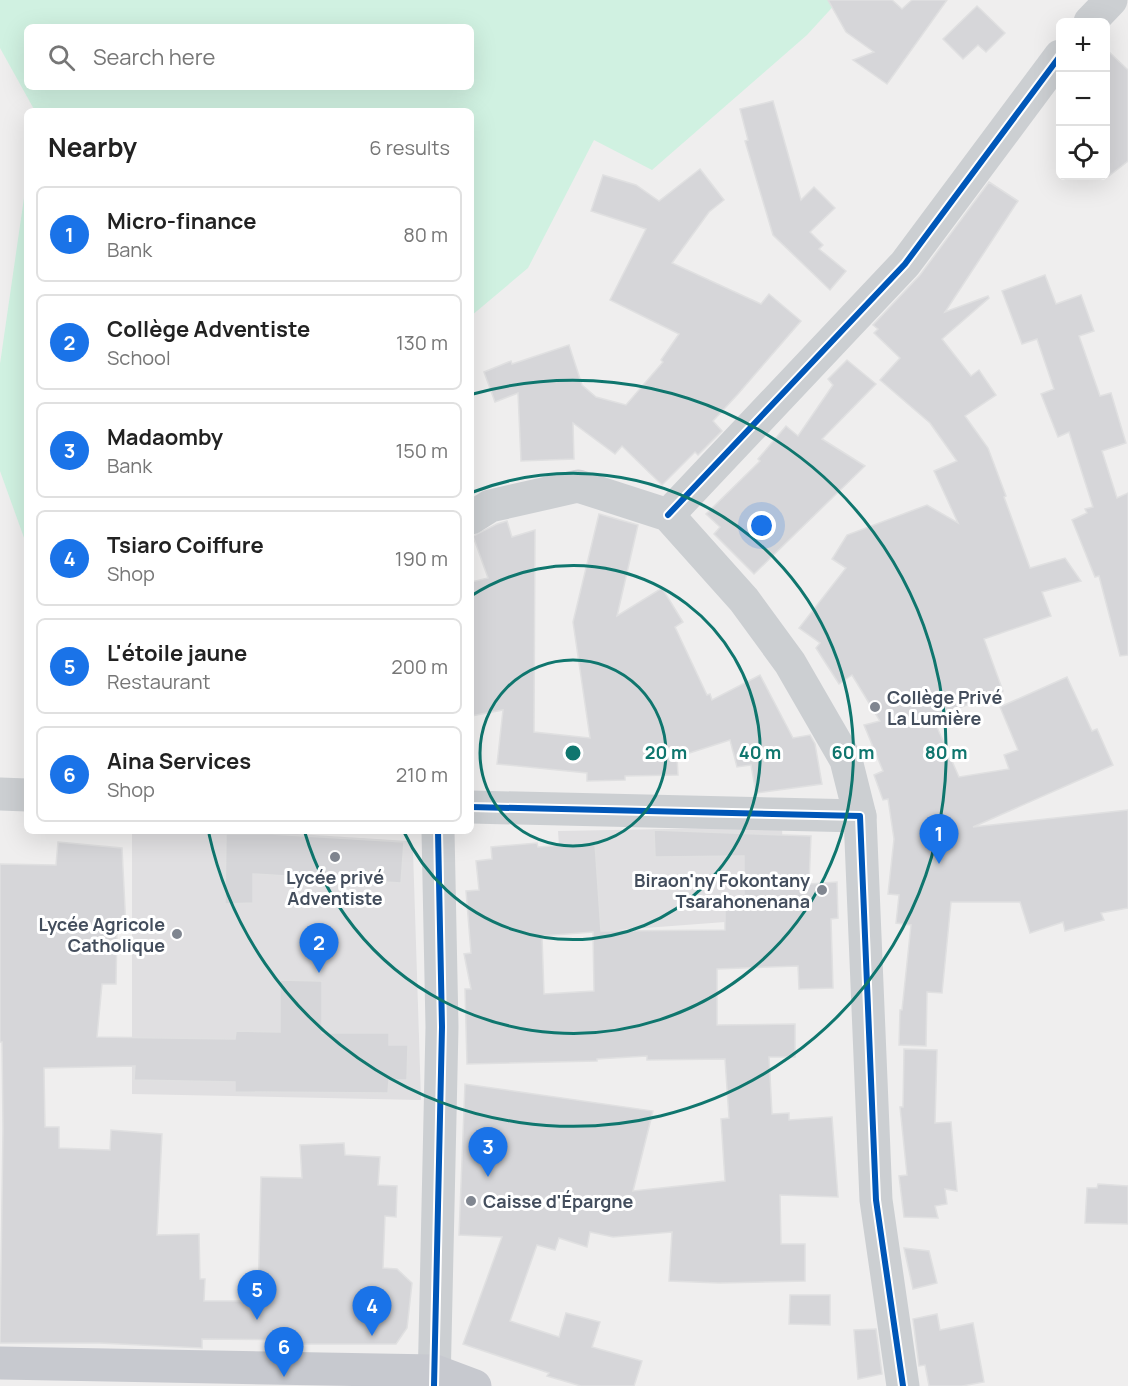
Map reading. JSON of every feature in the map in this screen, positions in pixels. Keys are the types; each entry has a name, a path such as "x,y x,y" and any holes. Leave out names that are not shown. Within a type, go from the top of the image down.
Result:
{"main road":[{"path":"0,1363 435,1379 475,1386"}],"street":[{"path":"1094,18 1111,0"},
{"path":"668,515 905,264 1056,61"},
{"path":"474,516 490,506 578,486 668,515 744,600 790,663 846,760 860,816 876,1200 903,1386"},
{"path":"0,794 24,795"},
{"path":"474,807 860,816"},
{"path":"435,1379 442,1027 438,834"}],"shaded area":[{"path":"782,827 786,932 725,922 565,934 558,831"},
{"path":"132,834 297,834 408,841 413,851 421,1100 132,1094"}],"green space":[{"path":"0,0 839,0 807,35 652,170 594,140 528,268 474,313 474,108 33,108 0,48"},
{"path":"24,198 24,538 0,471 0,364"}],"building":[{"path":"828,0 892,0 902,9 912,0 947,0 887,84 853,60 874,52 846,32"},
{"path":"977,6 1005,33 986,52 978,45 963,59 943,39"},
{"path":"1110,53 1128,70 1128,161 1110,175"},
{"path":"773,101 801,200 814,187 835,208 810,232 823,245 819,249 846,271 830,290 773,235 745,141 748,140 740,109"},
{"path":"700,169 724,200 709,212 672,263 761,304 769,294 801,321 713,421 722,431 698,455 695,452 662,485 622,446 615,454 573,423 574,459 521,461 518,393 495,402 484,372 511,361 512,364 569,345 582,385 596,397 626,405 663,362 661,360 679,334 610,300 646,229 591,211 603,175 636,185 659,201"},
{"path":"989,182 1018,201 945,312 988,296 989,298 942,339 971,376 979,370 996,395 965,416 988,448 1030,568 1065,558 1081,581 1042,592 1051,616 984,639 1003,691 933,718 959,777 1009,769 1004,755 1018,750 1000,707 1067,677 1092,731 1097,729 1113,765 973,827 1128,810 1128,908 1101,913 1104,920 1065,931 1063,922 1030,933 1020,902 951,902 942,993 927,992 926,1046 899,1045 900,1010 902,1010 911,925 896,923 899,895 888,894 894,839 888,799 883,800 874,775 883,771 864,725 880,721 852,675 839,684 816,648 820,643 799,628 846,568 832,559 847,535 927,505 958,523 934,471 957,461 930,423 880,380 900,358 874,333 878,329 873,325 920,275"},
{"path":"1045,275 1056,304 1081,295 1094,331 1079,336 1100,396 1111,393 1126,443 1102,451 1117,498 1128,493 1128,655 1120,656 1099,576 1095,577 1072,520 1087,513 1085,509 1093,507 1069,432 1058,437 1041,394 1054,389 1037,339 1022,344 1002,291"},
{"path":"847,360 876,384 822,439 865,466 754,574 714,534 720,527 706,514 760,461 758,459 786,426 798,436 833,385 828,379"},
{"path":"599,514 638,525 617,616 662,588 683,622 675,627 707,695 710,694 712,700 760,675 793,738 810,735 815,744 822,784 756,793 751,765 737,767 730,740 677,757 678,775 625,776 625,780 587,781 587,773 497,764 503,710 474,715 474,581 488,578 474,536 507,521 512,537 535,530 534,732 590,738 573,622"},
{"path":"654,830 811,836 809,884 837,882 838,918 831,919 833,988 799,989 798,966 717,969 717,1025 795,1024 795,1057 769,1057 772,1114 789,1113 789,1120 832,1117 838,1197 780,1195 781,1244 805,1244 805,1281 719,1283 669,1281 672,1232 613,1237 590,1232 587,1247 559,1238 555,1250 537,1245 510,1321 559,1337 566,1313 600,1322 592,1347 642,1361 634,1386 581,1386 547,1376 549,1373 463,1344 502,1237 459,1235 465,1084 653,1111 633,1191 725,1181 721,1119 729,1118 725,1059 647,1060 647,1056 597,1059 597,1061 467,1064 465,989 471,989 464,954 471,953 466,891 479,890 476,861 492,859 491,847 537,843 538,847 595,843 601,931 725,930 725,903 744,902 744,856 655,857","holes":["593,932 594,991 544,994 542,936"]},
{"path":"226,834 271,834 404,842 401,883 253,874 253,903 225,904"},
{"path":"58,842 122,848 126,928 117,928 116,984 102,984 97,1037 235,1039 236,1031 280,1032 280,980 322,981 322,1033 389,1033 389,1045 408,1045 407,1080 389,1080 388,1093 235,1092 235,1082 134,1080 135,1066 44,1068 45,1127 59,1127 59,1148 110,1150 111,1130 162,1134 157,1235 199,1234 200,1279 205,1279 204,1301 258,1301 261,1177 302,1178 300,1145 344,1143 345,1155 380,1157 378,1185 397,1186 396,1217 385,1216 383,1268 397,1269 412,1283 407,1328 396,1344 294,1344 294,1340 202,1339 202,1348 99,1343 0,1343 3,1128 2,1042 0,1042 0,864 56,865"},
{"path":"904,1049 937,1050 935,1123 951,1122 957,1191 945,1189 947,1204 935,1206 938,1218 904,1217 899,1176 907,1175 900,1107 903,1107"},
{"path":"1098,1184 1128,1186 1128,1224 1085,1223 1087,1188 1097,1188"},
{"path":"904,1248 929,1251 937,1283 913,1289"},
{"path":"790,1295 830,1295 830,1325 789,1324"},
{"path":"937,1314 940,1330 973,1323 984,1382 962,1386 929,1386 925,1365 919,1366 913,1319"},
{"path":"876,1329 882,1374 858,1379 854,1330"}],"cycle path":[{"path":"668,515 905,264 1056,61"},
{"path":"474,807 860,816 876,1200 903,1386"},
{"path":"434,1386 442,1027 438,834"}],"place":[{"name":"Collège Privé La Lumière","path":"875,707"},
{"name":"Lycée privé Adventiste","path":"335,857"},
{"name":"Micro-finance","path":"939,864"},
{"name":"Biraon'ny Fokontany Tsarahonenana","path":"822,890"},
{"name":"Lycée Agricole Catholique","path":"177,934"},
{"name":"Collège Adventiste","path":"319,973"},
{"name":"Madaomby","path":"488,1177"},
{"name":"Caisse d'Épargne","path":"471,1201"},
{"name":"L'étoile jaune","path":"257,1320"},
{"name":"Tsiaro Coiffure","path":"372,1336"},
{"name":"Aina Services","path":"284,1377"}]}
